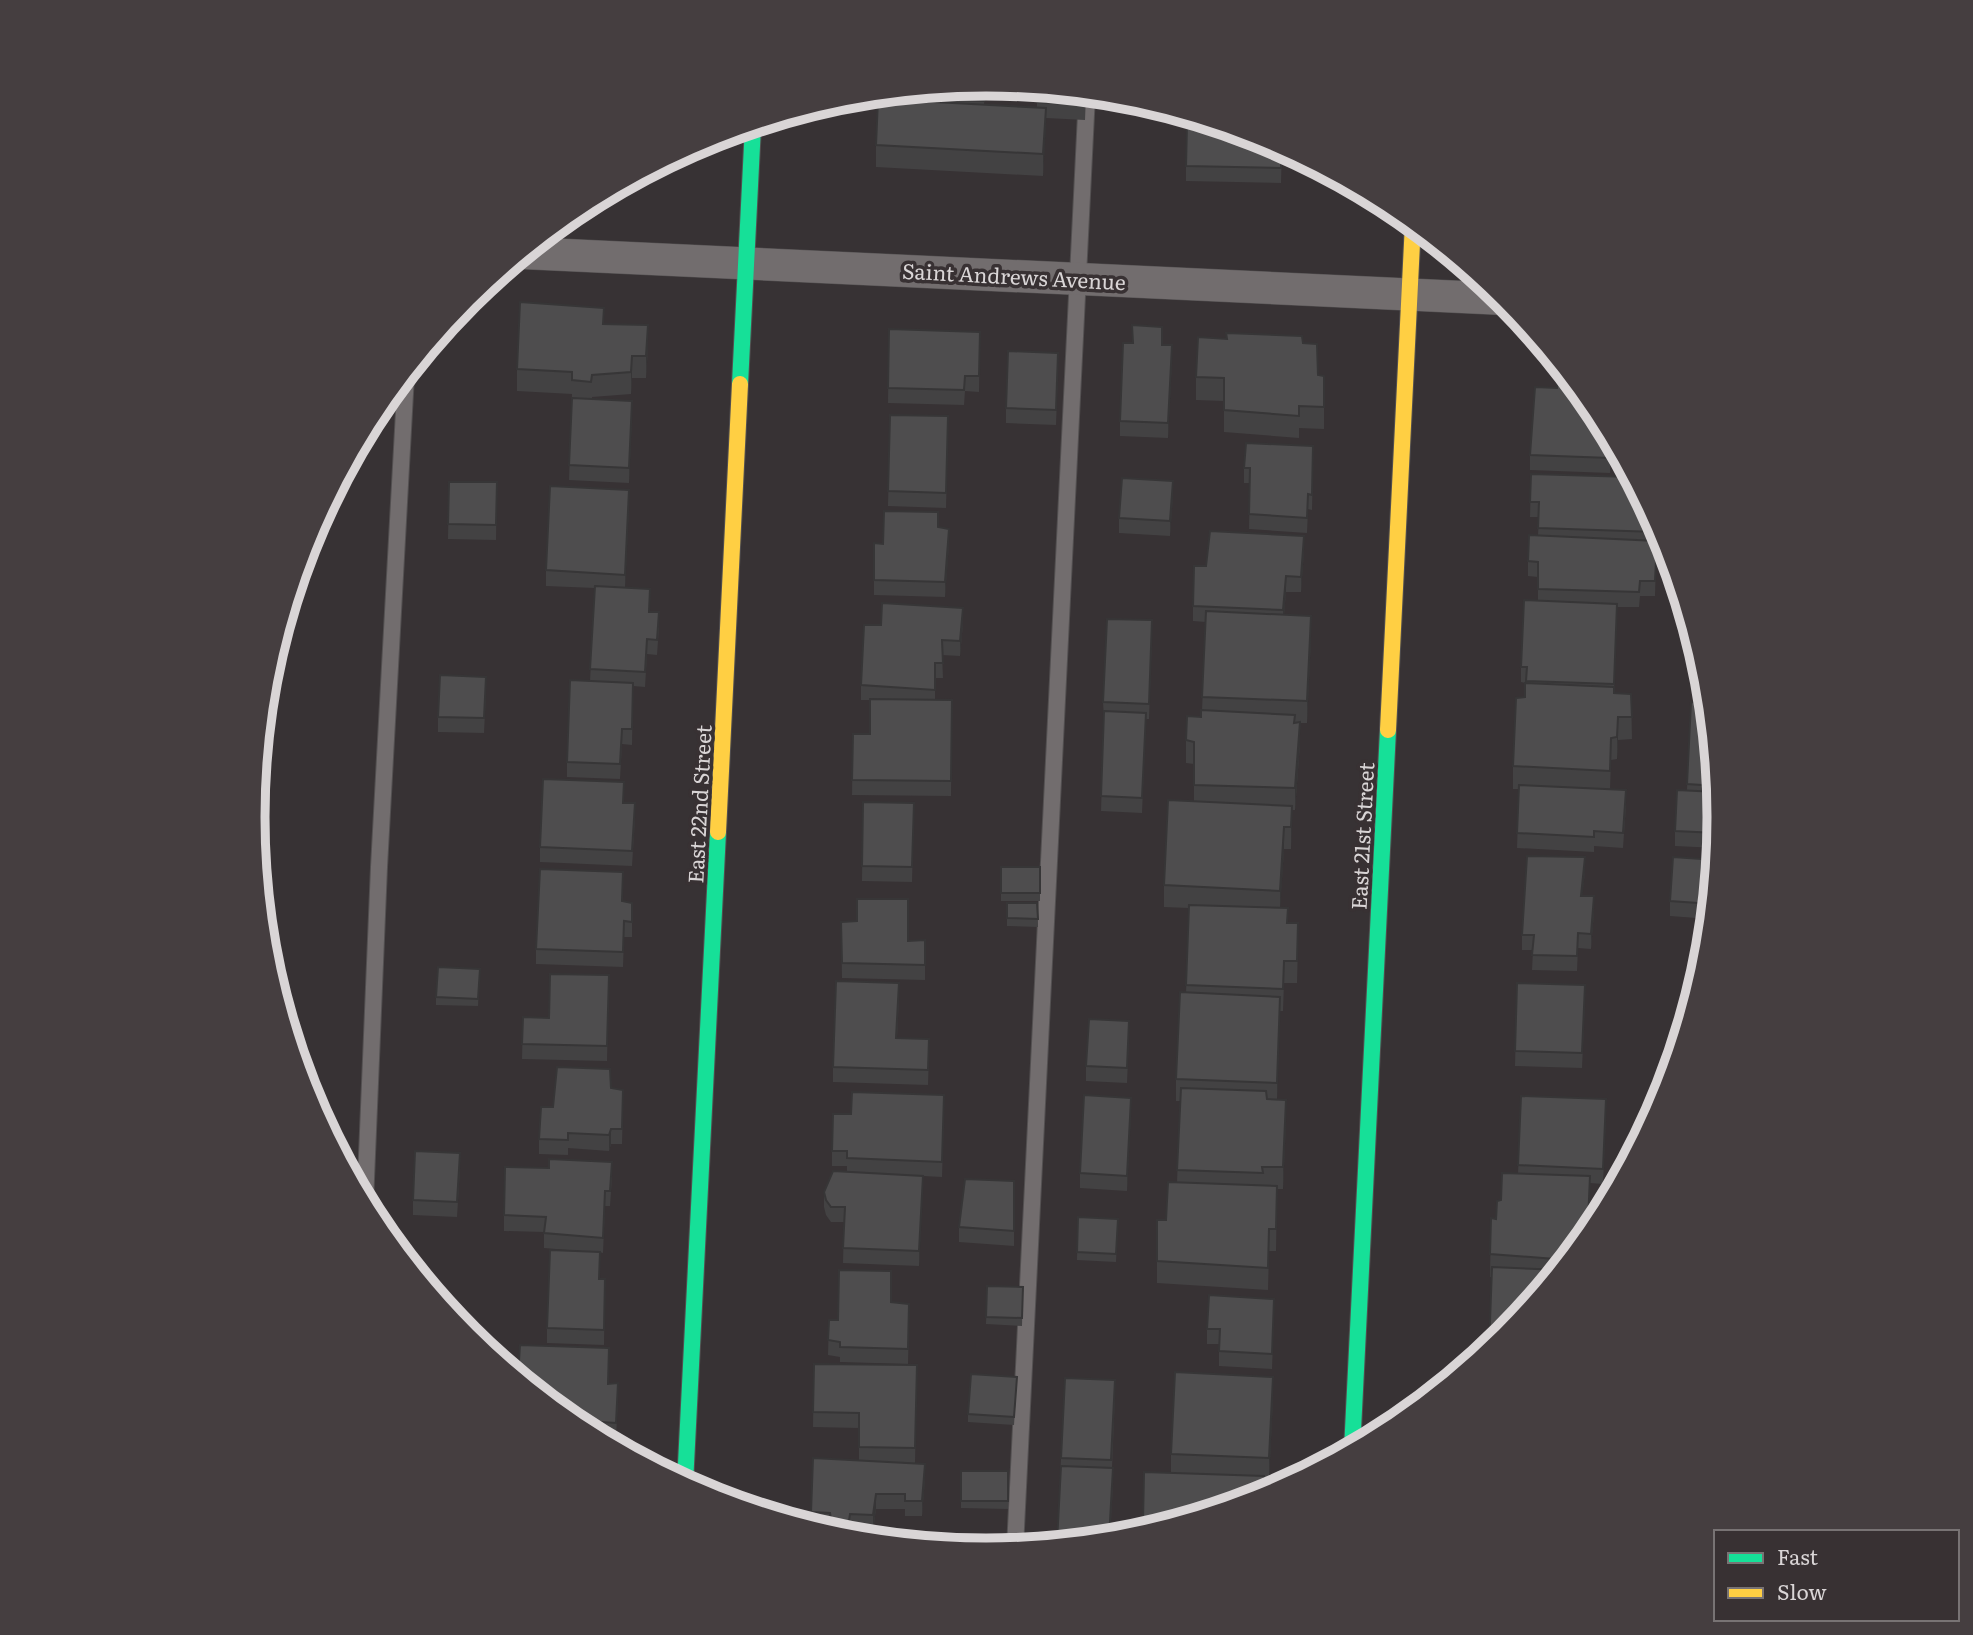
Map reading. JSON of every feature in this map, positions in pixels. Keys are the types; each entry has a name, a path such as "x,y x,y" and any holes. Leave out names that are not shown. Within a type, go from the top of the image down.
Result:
{"street":[{"name":"East 22nd Street","path":"686,1473 753,136"},
{"name":"East 21st Street","path":"1353,1439 1412,236"},
{"name":"Saint Andrews Avenue","path":"537,254 1487,298"}],"lane":[{"path":"1015,1538 1087,103"},
{"path":"366,1184 379,867 405,391"}],"building":[{"path":"984,96 984,101 929,99"},
{"path":"1037,98 1085,103 1085,105 1037,102"},
{"path":"908,101 1046,108 1043,154 876,145 878,104"},
{"path":"1187,125 1281,160 1281,168 1186,166"},
{"path":"520,302 604,308 603,324 648,325 646,356 632,356 631,372 592,375 591,382 572,380 572,372 517,369"},
{"path":"1132,325 1162,327 1162,345 1172,345 1168,423 1120,421 1123,343 1133,343"},
{"path":"889,329 980,332 979,376 965,376 964,390 888,388"},
{"path":"1226,333 1302,336 1303,343 1317,344 1318,375 1324,376 1324,407 1299,406 1299,416 1224,410 1224,378 1196,377 1198,337 1227,339"},
{"path":"1008,351 1058,353 1056,410 1006,408"},
{"path":"1558,377 1610,458 1530,455 1535,387 1557,388"},
{"path":"572,398 632,401 629,468 569,465"},
{"path":"890,415 948,416 946,493 888,491"},
{"path":"1246,443 1313,446 1312,495 1308,494 1307,518 1249,514 1250,468 1244,468"},
{"path":"1531,474 1622,477 1649,532 1538,528 1539,502 1530,502"},
{"path":"1122,478 1173,481 1170,521 1119,518"},
{"path":"449,482 497,482 496,525 448,524"},
{"path":"550,486 629,490 625,575 546,570"},
{"path":"884,511 938,512 938,527 949,529 945,582 874,580 874,543 883,544"},
{"path":"1210,531 1304,536 1301,577 1286,576 1283,610 1193,606 1194,566 1206,566"},
{"path":"1529,535 1653,541 1657,551 1655,581 1640,581 1639,592 1538,589 1538,562 1528,561"},
{"path":"595,586 650,589 649,612 659,612 657,640 647,639 645,672 590,669"},
{"path":"1524,600 1617,604 1614,684 1526,681 1527,667 1521,667"},
{"path":"882,603 963,608 960,641 942,640 943,663 935,663 935,690 861,685 864,625 881,625"},
{"path":"1206,611 1311,616 1307,701 1202,697"},
{"path":"1107,619 1152,620 1149,704 1103,702"},
{"path":"440,675 486,677 484,718 438,717"},
{"path":"570,680 633,683 632,729 622,729 620,764 567,762"},
{"path":"1525,683 1614,687 1614,693 1631,694 1632,717 1618,717 1617,737 1611,738 1610,771 1513,766 1516,698 1525,697"},
{"path":"870,699 952,700 951,781 852,780 853,734 870,734"},
{"path":"1691,702 1698,702 1707,785 1687,784"},
{"path":"1201,710 1295,715 1294,723 1300,722 1295,788 1194,785 1194,742 1186,740 1187,716 1201,717"},
{"path":"1104,711 1146,713 1142,798 1101,796"},
{"path":"543,779 624,782 623,803 635,803 632,851 540,847"},
{"path":"1519,785 1626,790 1623,833 1594,831 1594,837 1517,833"},
{"path":"1677,790 1707,791 1707,833 1675,831"},
{"path":"1168,800 1292,806 1291,827 1284,827 1280,891 1164,885"},
{"path":"863,802 914,803 912,867 862,866"},
{"path":"1527,856 1585,857 1581,896 1594,896 1591,934 1578,933 1577,956 1532,955 1534,935 1522,935"},
{"path":"1673,857 1706,859 1703,903 1670,901"},
{"path":"1001,867 1040,867 1040,893 1001,893"},
{"path":"540,869 623,872 622,901 632,903 632,922 624,921 623,952 536,949"},
{"path":"857,899 908,899 908,941 925,940 925,965 842,963 841,922 857,921"},
{"path":"1007,903 1037,903 1038,919 1007,918"},
{"path":"1189,905 1288,908 1287,923 1298,923 1297,961 1284,961 1283,989 1186,985"},
{"path":"438,967 480,969 478,999 436,997"},
{"path":"550,974 609,975 607,1046 522,1044 523,1017 549,1018"},
{"path":"836,981 899,983 896,1038 929,1039 928,1070 833,1067"},
{"path":"1517,983 1585,985 1582,1053 1515,1051"},
{"path":"1180,992 1280,997 1277,1083 1176,1079"},
{"path":"1089,1019 1129,1021 1127,1068 1086,1066"},
{"path":"557,1067 610,1069 611,1088 623,1090 622,1129 611,1129 609,1135 568,1133 568,1140 539,1139 541,1107 553,1107"},
{"path":"1181,1088 1266,1091 1267,1099 1286,1100 1283,1167 1262,1167 1263,1173 1177,1170"},
{"path":"852,1092 944,1095 942,1162 847,1158 847,1151 832,1151 833,1114 851,1114"},
{"path":"1084,1095 1131,1098 1127,1176 1080,1173"},
{"path":"1521,1096 1606,1099 1603,1169 1518,1165"},
{"path":"415,1151 460,1153 457,1202 413,1200"},
{"path":"549,1159 612,1162 610,1191 605,1191 603,1238 544,1233 546,1217 504,1215 505,1167 549,1168"},
{"path":"833,1171 923,1176 919,1251 843,1248 845,1207 831,1207 824,1192"},
{"path":"1502,1173 1590,1176 1588,1214 1557,1259 1490,1254 1491,1218 1496,1219 1497,1201 1501,1200"},
{"path":"965,1179 1014,1181 1014,1231 959,1227"},
{"path":"1168,1182 1277,1186 1276,1229 1269,1229 1268,1268 1157,1261 1157,1220 1166,1220"},
{"path":"1078,1217 1118,1219 1116,1254 1077,1252"},
{"path":"550,1250 600,1252 599,1279 605,1279 604,1330 547,1328"},
{"path":"1492,1267 1549,1269 1529,1293 1490,1335"},
{"path":"839,1270 891,1271 891,1302 909,1304 908,1349 840,1347 840,1342 828,1340 829,1320 838,1320"},
{"path":"987,1286 1023,1287 1022,1318 986,1317"},
{"path":"1209,1295 1274,1299 1272,1354 1219,1351 1220,1329 1207,1329"},
{"path":"520,1345 609,1348 608,1384 618,1383 616,1423 593,1422 547,1390 519,1366"},
{"path":"814,1364 917,1365 915,1448 859,1447 859,1413 813,1412"},
{"path":"1175,1372 1273,1377 1269,1458 1171,1454"},
{"path":"971,1374 1017,1377 1014,1417 968,1414"},
{"path":"1065,1378 1115,1380 1111,1460 1061,1458"},
{"path":"813,1458 925,1464 922,1501 905,1501 905,1494 876,1494 873,1515 850,1514 849,1521 831,1519 830,1513 811,1512"},
{"path":"1061,1466 1113,1468 1110,1528 1057,1535"},
{"path":"961,1471 1008,1471 1008,1501 961,1501"},
{"path":"1144,1472 1264,1476 1263,1484 1173,1514 1143,1521"}],"traffic: fast":[{"path":"740,384 753,136"},
{"path":"1353,1439 1388,730"},
{"path":"686,1473 718,832"}],"traffic: slow":[{"path":"1388,730 1412,236"},
{"path":"718,832 740,384"}]}
